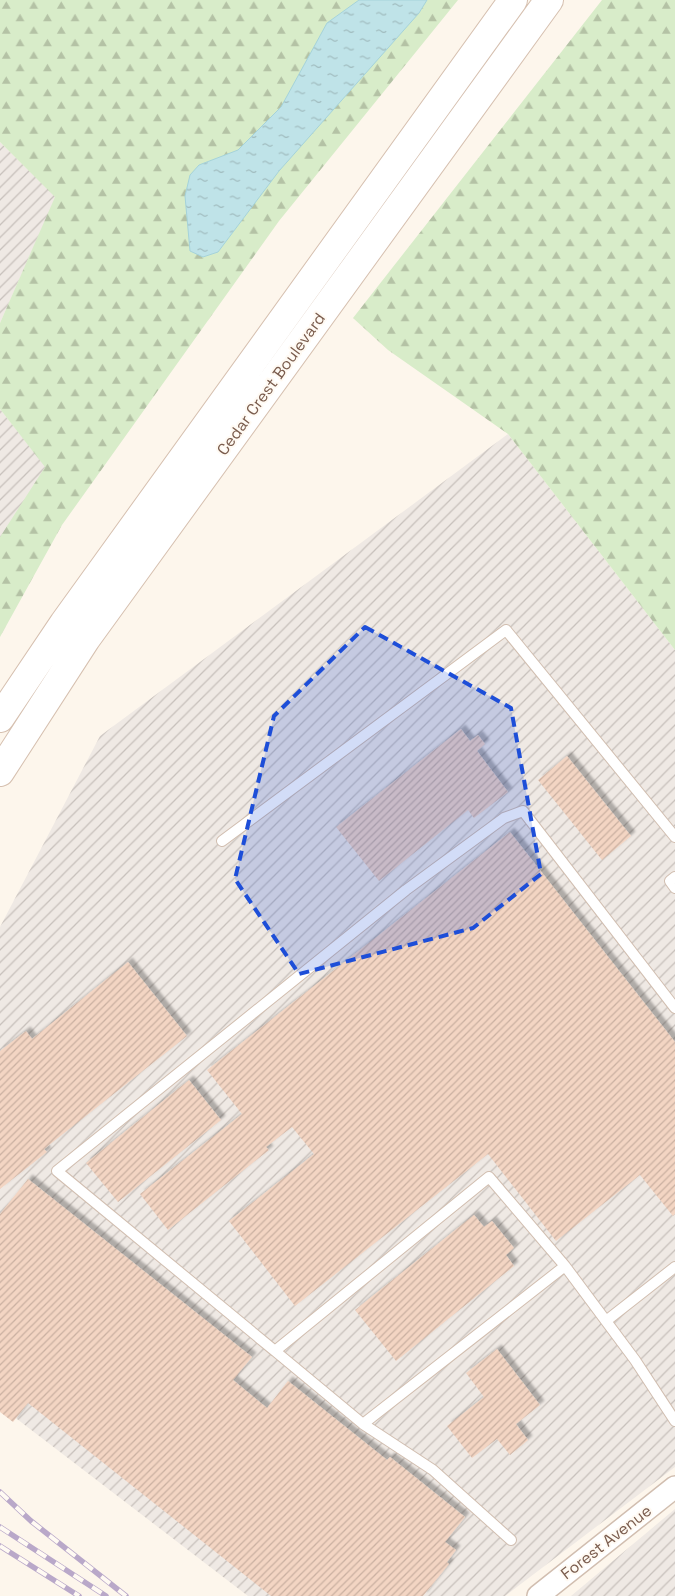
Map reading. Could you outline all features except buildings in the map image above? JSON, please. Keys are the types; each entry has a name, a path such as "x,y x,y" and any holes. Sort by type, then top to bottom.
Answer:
{"main road":[{"name":"Cedar Crest Boulevard","path":"0,718 75,607 514,0"},
{"name":"Cedar Crest Boulevard","path":"0,772 86,639 549,0"}],"street":[{"name":"Forest Avenue","path":"538,1596 675,1487"}],"lane":[{"path":"222,841 506,630 675,836"},
{"path":"511,1540 433,1470 363,1424 57,1171 406,890 504,818 523,811 675,1008"},
{"path":"675,878 670,881 675,888"},
{"path":"275,1350 490,1177 565,1266 606,1321 675,1421"},
{"path":"363,1424 565,1266"},
{"path":"606,1321 675,1268"}],"highlighted area":[{"path":"365,627 511,708 541,874 473,928 299,974 235,879 274,716"}],"shaded area":[{"path":"0,142 56,197 0,323"},
{"path":"0,409 46,467 0,540"},
{"path":"508,434 675,650 675,1467 505,1596 248,1596 0,1406 0,927 100,736"},
{"path":"675,1509 675,1596 571,1596"}],"green space":[{"path":"0,0 458,0 279,221 62,525 0,637 0,537 45,467 0,409 0,323 55,197 0,142"},
{"path":"602,0 675,0 675,650 508,434 388,350 353,318"}],"water":[{"path":"359,0 427,0 419,13 279,171 218,252 203,257 190,251 185,196 190,175 199,165 238,150 281,107 327,23"}],"railway":[{"path":"0,1492 31,1521 126,1596"},
{"path":"0,1527 106,1596"},
{"path":"0,1546 79,1596"}]}
